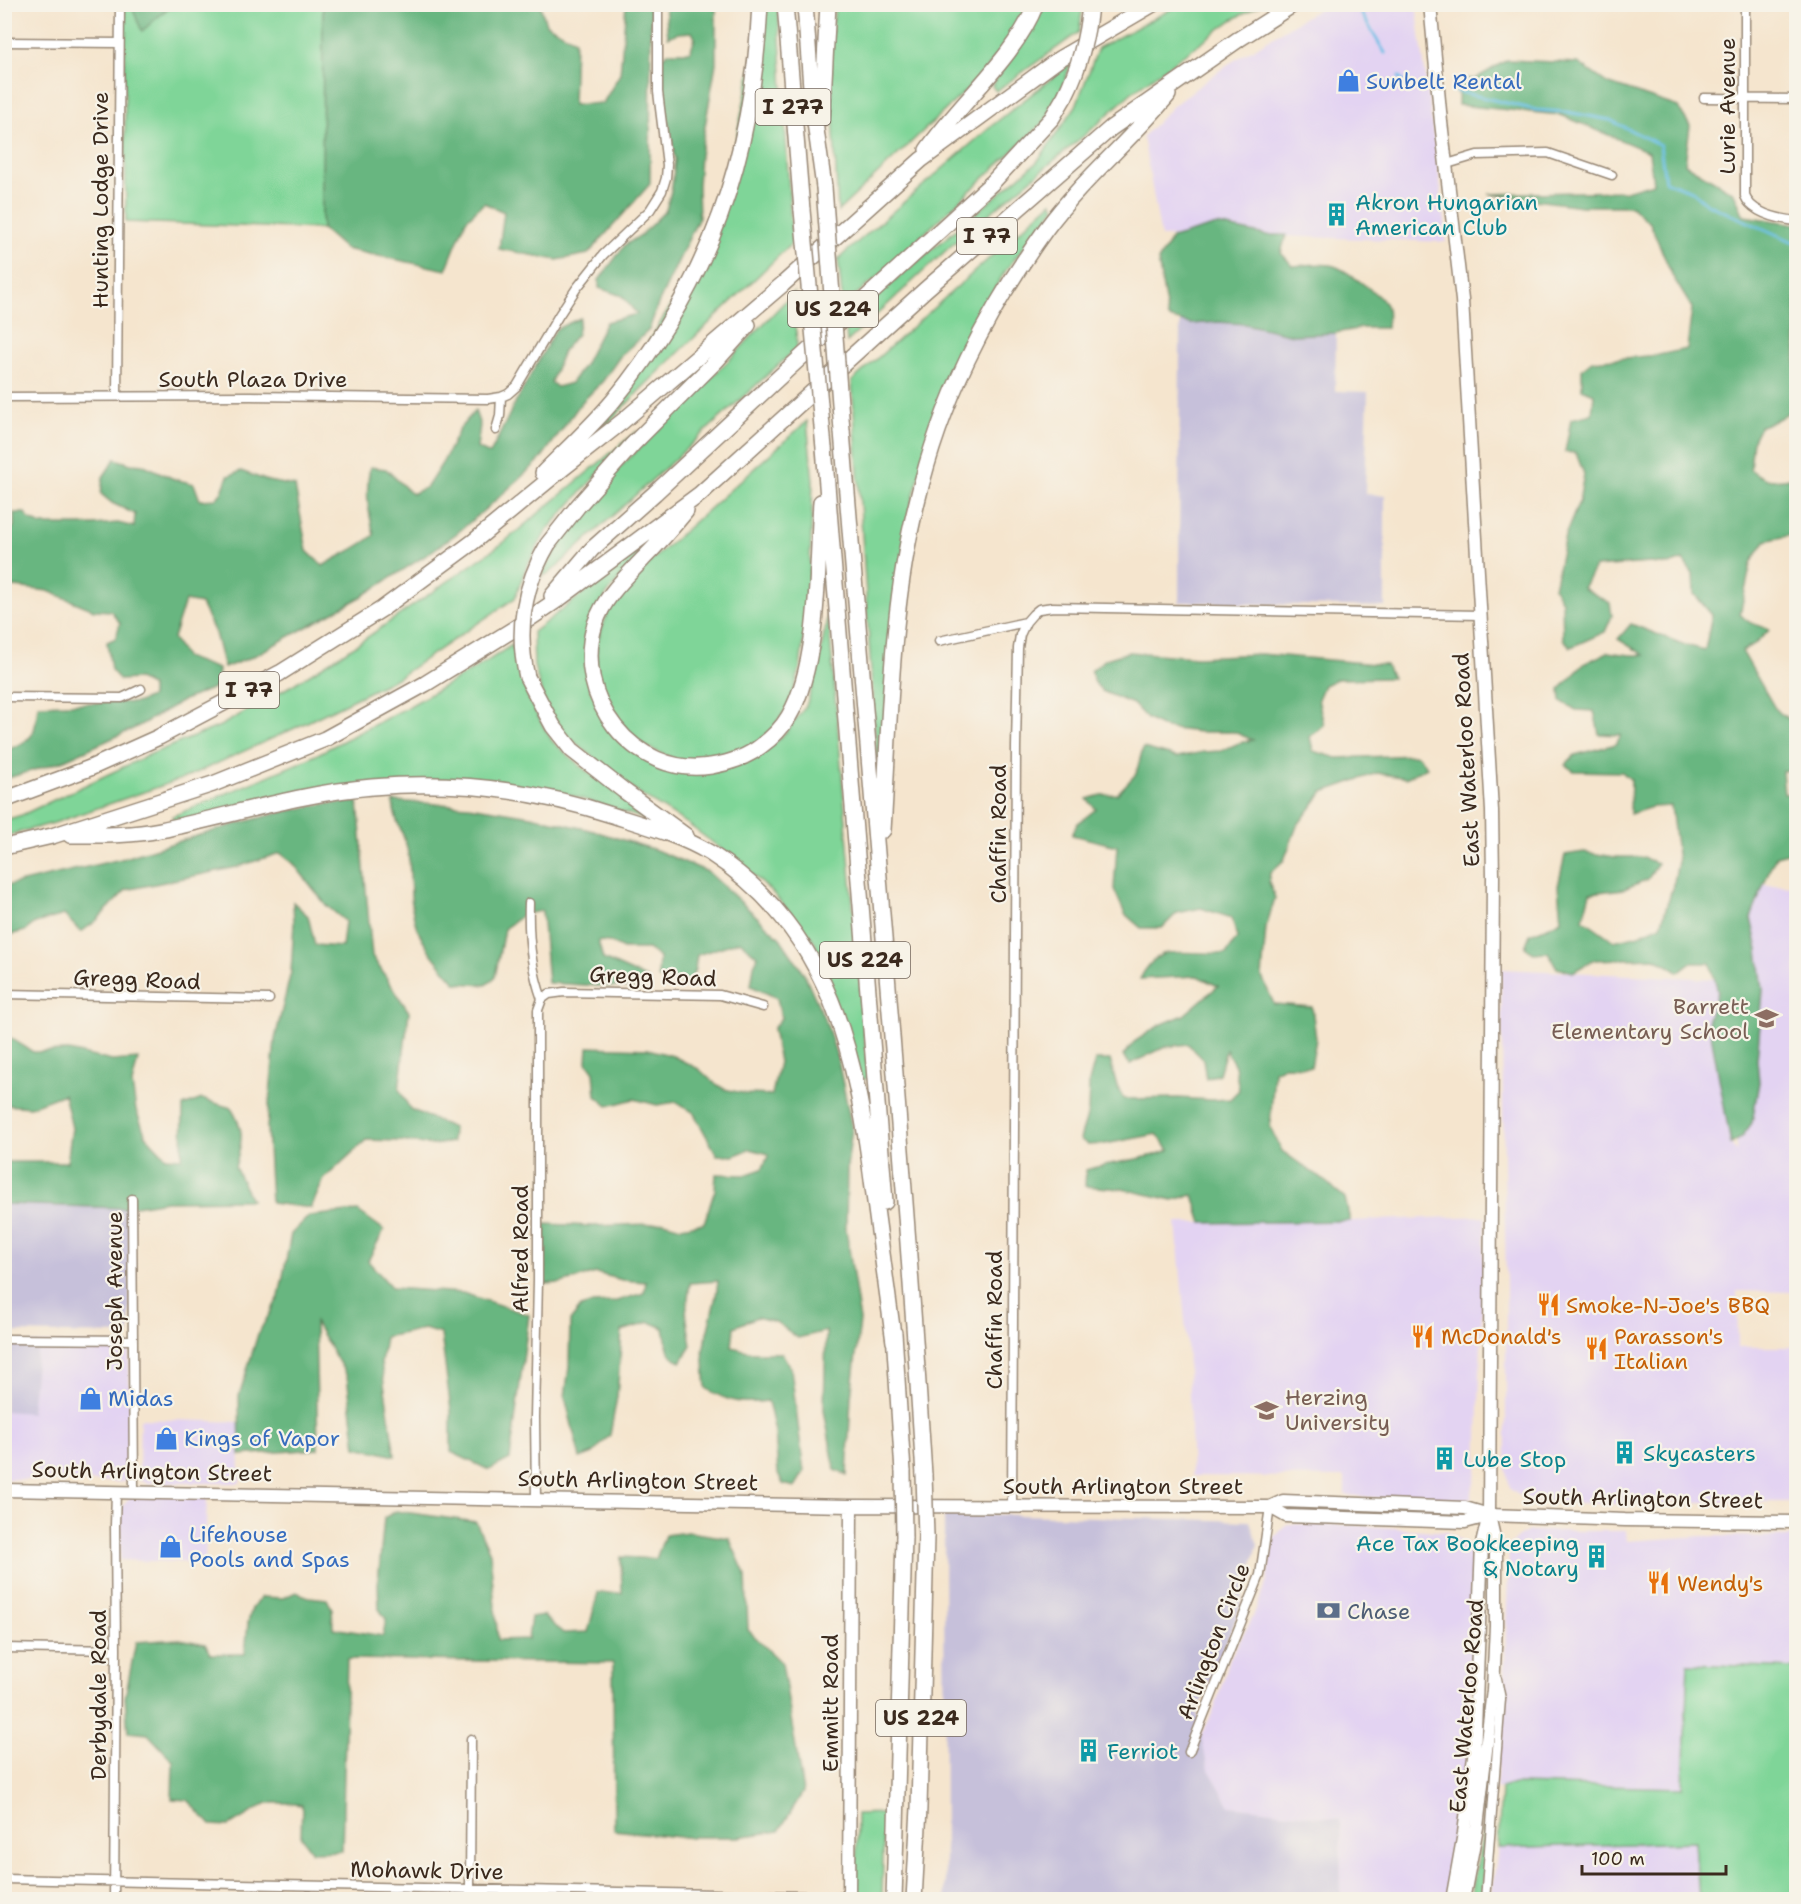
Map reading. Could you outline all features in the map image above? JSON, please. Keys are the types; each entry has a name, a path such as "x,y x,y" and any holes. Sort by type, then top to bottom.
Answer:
{"highway":[{"path":"513,510 629,380 671,317 701,262 725,203 742,144 753,93 760,4"},
{"name":"I 277","path":"785,4 824,448"},
{"name":"US 224","path":"805,4 812,101 824,187 919,1376 926,1536 919,1808 914,1899"},
{"path":"824,187 822,115 828,4"},
{"path":"921,160 951,118 1019,38 1036,4"},
{"name":"I 77","path":"4,800 90,768 159,737 280,673 382,609 437,569 623,422 783,284 921,160 1059,59 1153,4"},
{"name":"I 77","path":"4,847 52,836 213,784 325,739 426,684 537,614 700,494 925,290 1111,128 1181,78 1294,4"},
{"path":"537,614 592,549 992,183 1052,118 1075,76 1083,54 1090,5"},
{"path":"882,902 883,831 899,607 916,503 940,423 969,354 1023,261 1073,196 1152,113 1181,78"},
{"path":"783,284 716,362 633,444 548,544 532,576 524,609 522,644 527,677 553,726 572,750 728,866 760,893 787,923 810,955 835,1007 849,1052 862,1109 894,1342"},
{"path":"700,494 609,597 596,623 590,653 597,697 618,731 633,746 649,756 670,764 695,767 730,762 757,749 781,728 797,700 806,669 814,613 824,448"},
{"name":"US 224","path":"824,448 889,1256 903,1472 904,1537 894,1897"},
{"path":"52,836 129,835 158,831 310,796 370,787 459,785 538,795 585,806 638,823 707,851"},
{"path":"919,1808 921,1899"}],"main road":[{"name":"East Waterloo Road","path":"1430,4 1461,300 1492,811 1493,877 1489,1515 1482,1544 1474,1756 1464,1833 1452,1899"},
{"name":"South Arlington Street","path":"4,1490 1012,1508 1270,1508 1283,1501 1425,1505 1465,1508 1489,1515 1625,1520 1797,1522"},
{"name":"Emmitt Road","path":"849,1898 851,1506"},
{"name":"East Waterloo Road","path":"1463,1899 1478,1827 1494,1667 1497,1599 1496,1545 1489,1515"}],"street":[{"name":"Hunting Lodge Drive","path":"117,396 120,4"},
{"path":"495,430 500,416 501,397 508,394 521,380 559,315 603,255 650,210 663,188 668,165 658,92 658,4"},
{"name":"Lurie Avenue","path":"1745,4 1744,185 1746,200 1751,206 1768,215 1797,221"},
{"path":"4,42 119,43"},
{"path":"1704,98 1797,99"},
{"path":"1447,164 1477,155 1548,153 1612,175"},
{"name":"South Plaza Drive","path":"4,396 488,399 501,397"},
{"path":"939,641 1026,622 1039,609 1066,607 1480,615"},
{"name":"Chaffin Road","path":"1012,1508 1018,648 1020,635 1026,622"},
{"path":"4,697 122,698 141,689"},
{"path":"530,903 529,923 533,967 542,999"},
{"name":"Gregg Road","path":"542,999 549,994 564,992 693,993 726,996 763,1007"},
{"name":"Gregg Road","path":"4,994 268,999"},
{"name":"Alfred Road","path":"536,1499 538,1010 542,999"},
{"name":"Joseph Avenue","path":"132,1199 134,1492"},
{"path":"4,1339 133,1340"},
{"name":"Derbydale Road","path":"114,1899 116,1492"},
{"name":"Arlington Circle","path":"1189,1752 1260,1575 1270,1508"},
{"path":"4,1648 116,1650"},
{"path":"1485,1899 1501,1699 1494,1667"},
{"path":"470,1888 471,1739"},
{"name":"Mohawk Drive","path":"4,1879 470,1888 610,1895 849,1898"}],"shaded area":[{"path":"1331,5 1416,5 1446,242 1224,234 1161,237 1143,137 1174,105 1227,65 1310,14"},
{"path":"1180,321 1191,324 1219,322 1245,324 1293,335 1336,333 1335,391 1368,392 1365,493 1385,496 1385,607 1179,602"},
{"path":"1735,884 1796,886 1796,1292 1737,1291 1738,1347 1796,1347 1796,1502 1670,1502 1669,1506 1525,1499 1510,1489 1506,1467 1506,1286 1501,969 1715,979 1718,991 1708,1018 1731,1144 1737,1152"},
{"path":"5,1204 128,1208 129,1333 5,1332"},
{"path":"1485,1216 1477,1467 1471,1498 1446,1504 1345,1495 1345,1477 1192,1476 1187,1342 1176,1223 1350,1221"},
{"path":"4,1343 38,1343 31,1413 5,1411"},
{"path":"38,1343 127,1344 129,1346 130,1462 127,1480 120,1482 5,1479 4,1411 31,1412"},
{"path":"140,1419 239,1422 240,1483 147,1483 141,1480 139,1474"},
{"path":"132,1494 207,1496 205,1563 120,1560 121,1509"},
{"path":"944,1513 1250,1521 1258,1545 1236,1619 1197,1713 1207,1766 1230,1806 1340,1819 1341,1899 945,1899"},
{"path":"1287,1524 1353,1525 1447,1532 1473,1548 1477,1564 1475,1628 1464,1797 1456,1853 1445,1899 1341,1899 1340,1819 1230,1806 1207,1766 1201,1737 1215,1707 1230,1658 1252,1619 1267,1581 1273,1539"},
{"path":"1529,1531 1626,1531 1627,1541 1703,1536 1796,1537 1796,1668 1688,1664 1683,1788 1515,1784 1496,1789 1505,1661 1509,1546"},
{"path":"1696,1841 1699,1899 1491,1900 1498,1848"}],"green space":[{"path":"200,4 323,5 322,229 126,222 124,5 131,5 142,30 167,9"},
{"path":"131,5 200,5 167,9 142,31"},
{"path":"323,5 540,5 546,24 575,40 573,105 603,103 620,74 626,5 651,5 650,184 588,254 557,260 499,249 504,212 484,203 466,220 446,270 345,249 322,229"},
{"path":"665,5 716,5 716,63 700,155 699,217 658,304 649,330 621,355 603,381 581,403 540,460 456,534 425,556 361,597 252,657 224,668 215,633 201,604 185,601 173,638 185,657 218,669 216,687 184,700 135,728 60,762 5,779 5,751 23,743 32,735 38,705 136,703 151,697 151,686 138,679 120,680 111,670 107,642 116,638 120,623 111,611 94,610 48,591 5,588 5,535 14,527 14,513 25,513 29,519 41,525 118,523 134,527 135,514 112,503 101,494 103,477 115,459 144,465 174,479 194,484 200,500 216,499 222,492 228,476 241,471 268,481 295,486 307,551 323,566 374,535 368,501 370,467 386,469 412,494 427,487 460,428 475,411 480,425 477,448 490,454 556,329 580,318 577,334 563,351 551,382 557,387 571,383 584,365 606,322 637,314 622,296 599,288 599,280 625,245 641,235 666,210 672,187 675,159 663,92 662,57 670,52 690,52 695,38 692,32 668,37"},
{"path":"764,5 778,5 792,243 639,391 606,426 595,427 717,232"},
{"path":"835,5 1027,5 1011,40 974,83 838,211 830,53"},
{"path":"1041,5 1083,5 1079,32 996,91 992,86 1038,14"},
{"path":"1179,5 1260,5 1232,20 1131,93 1092,129 954,243 847,342 845,322 1037,162 1076,106 1098,48"},
{"path":"1507,60 1578,63 1607,83 1678,107 1690,126 1685,164 1734,193 1744,216 1796,224 1796,406 1779,418 1760,426 1753,440 1750,469 1767,479 1796,477 1796,534 1765,541 1751,563 1740,614 1751,623 1769,630 1756,643 1742,651 1776,710 1796,722 1796,769 1782,771 1784,794 1796,794 1796,851 1776,856 1751,918 1763,990 1757,1060 1759,1082 1752,1123 1741,1138 1731,1144 1708,1018 1718,991 1710,963 1690,963 1678,972 1656,958 1593,960 1573,972 1557,968 1548,952 1533,953 1525,947 1530,934 1561,920 1558,886 1565,855 1584,852 1615,857 1640,857 1658,863 1648,879 1624,889 1590,893 1583,919 1614,941 1639,935 1661,925 1678,862 1671,806 1652,807 1630,814 1631,780 1622,772 1574,771 1565,765 1575,755 1616,744 1621,735 1599,734 1594,711 1576,710 1561,701 1560,689 1585,663 1608,652 1644,655 1618,639 1631,624 1685,645 1705,650 1712,615 1694,594 1693,574 1683,560 1669,565 1650,563 1595,567 1583,588 1610,603 1612,616 1605,632 1571,647 1563,639 1562,601 1554,588 1565,536 1579,502 1584,474 1576,453 1565,452 1571,419 1592,414 1594,394 1582,389 1582,369 1592,361 1659,355 1687,349 1692,308 1673,277 1650,223 1631,206 1582,206 1488,194 1626,191 1653,183 1649,152 1561,115 1458,105 1459,79 1475,79"},
{"path":"1071,63 1059,97 1045,121 871,283 843,304 838,259 994,124"},
{"path":"1052,202 1055,208 996,286 935,423 909,511 878,779 852,381"},
{"path":"1217,225 1266,235 1286,235 1281,253 1293,266 1329,265 1354,277 1386,305 1387,328 1362,328 1335,333 1293,335 1245,324 1219,322 1191,324 1168,318 1158,261 1172,238"},
{"path":"794,292 797,348 551,572 541,577 563,536 613,474 730,359"},
{"path":"807,421 813,481 809,590 800,669 790,704 775,726 754,746 720,760 676,760 631,740 616,723 596,677 597,643 612,600 632,578"},
{"path":"637,431 547,530 525,570 515,598 397,678 187,777 54,823 5,836 5,820 22,815 151,754 220,726 353,647 503,543"},
{"path":"637,552 639,556 605,596 590,690 662,766 738,764 769,749 788,730 806,706 817,672 828,614 868,1078 860,1080 814,941 772,892 736,860 685,822 639,794 566,735 545,705 534,666 533,632"},
{"path":"512,645 530,703 552,741 585,770 657,820 654,822 567,794 435,779 174,822 173,816 308,759 406,708"},
{"path":"1129,652 1197,657 1261,654 1386,665 1392,678 1337,679 1324,685 1318,699 1324,725 1310,737 1313,751 1337,758 1417,755 1427,767 1406,778 1377,773 1323,792 1297,826 1284,860 1270,873 1269,882 1275,898 1266,927 1262,977 1274,1004 1312,1007 1316,1039 1311,1067 1284,1066 1274,1071 1270,1127 1282,1151 1345,1198 1350,1221 1202,1223 1193,1195 1173,1200 1122,1189 1085,1186 1086,1170 1169,1150 1157,1134 1105,1144 1088,1145 1080,1139 1088,1113 1089,1082 1095,1060 1110,1060 1117,1086 1124,1099 1230,1099 1239,1090 1235,1066 1226,1050 1219,1074 1206,1079 1203,1059 1188,1044 1165,1047 1130,1064 1123,1056 1134,1042 1160,1025 1184,1015 1218,986 1197,976 1140,979 1146,968 1159,956 1167,953 1226,954 1237,938 1232,918 1201,908 1177,913 1162,928 1141,928 1125,914 1114,889 1117,846 1072,835 1077,824 1096,809 1087,799 1117,794 1136,774 1143,748 1177,757 1221,751 1253,740 1234,732 1200,732 1165,728 1147,719 1133,704 1102,691 1094,682 1091,671 1106,659"},
{"path":"393,801 469,806 531,816 594,831 656,850 708,872 780,938 805,975 827,1025 838,1060 852,1129 847,1167 846,1229 860,1321 851,1397 847,1475 835,1470 824,1410 826,1331 798,1338 776,1322 757,1317 734,1327 732,1347 755,1353 782,1353 791,1369 804,1472 795,1487 783,1484 778,1473 775,1432 768,1401 736,1401 721,1397 706,1388 703,1350 718,1281 690,1283 686,1313 691,1346 681,1362 672,1357 670,1353 664,1328 650,1322 622,1331 617,1397 610,1435 593,1453 580,1458 565,1397 569,1367 570,1321 581,1307 593,1303 613,1302 644,1293 646,1282 622,1280 596,1273 561,1283 544,1284 545,1224 593,1226 664,1222 681,1227 704,1223 715,1190 716,1174 745,1175 762,1169 769,1154 750,1149 733,1156 717,1155 693,1112 676,1102 657,1105 634,1099 608,1106 596,1096 594,1072 587,1062 588,1047 648,1049 673,1056 699,1069 724,1089 747,1094 772,1095 779,1062 773,1029 781,1018 777,998 751,986 754,965 758,957 740,941 697,955 691,980 674,983 658,978 659,957 648,949 623,949 609,942 598,941 603,959 646,978 637,988 548,983 542,911 524,914 504,929 495,977 486,985 456,983 431,953 417,927 412,909 408,853 396,818"},
{"path":"358,802 372,956 409,1012 399,1089 410,1109 453,1128 452,1142 433,1145 366,1140 324,1179 311,1208 271,1203 267,1127 275,1039 291,972 293,902 308,916 315,945 342,947 345,921 326,905 293,863 280,853 237,867 126,890 96,921 81,932 64,915 35,923 25,931 5,936 5,886 121,859 278,813 323,804"},
{"path":"4,1027 7,1036 33,1052 69,1051 112,1061 138,1059 132,1084 136,1110 146,1136 166,1157 182,1158 183,1106 202,1099 231,1108 241,1131 235,1167 251,1200 166,1201 123,1208 5,1204 5,1162 67,1162 72,1128 64,1094 30,1107 5,1105"},
{"path":"358,1211 384,1230 368,1261 392,1288 463,1293 529,1315 510,1459 489,1470 451,1452 451,1411 441,1334 424,1329 385,1337 381,1363 395,1456 356,1447 347,1376 315,1322 318,1449 240,1455 239,1396 258,1334 279,1297 291,1234 309,1216"},
{"path":"396,1511 476,1522 490,1553 498,1640 528,1639 531,1617 543,1615 563,1633 588,1632 598,1593 622,1593 621,1557 656,1559 665,1535 688,1532 729,1538 746,1576 748,1630 782,1663 803,1792 779,1831 738,1837 679,1837 614,1830 613,1663 347,1659 342,1851 312,1852 301,1837 302,1805 267,1803 229,1826 211,1825 188,1800 172,1799 173,1761 148,1734 128,1732 125,1697 136,1642 180,1639 205,1644 211,1654 245,1654 252,1608 262,1597 283,1598 296,1592 309,1597 327,1599 332,1609 333,1628 383,1636 386,1619 379,1609 378,1583 384,1518"},
{"path":"1688,1664 1796,1668 1796,1899 1699,1899 1695,1842 1498,1848 1501,1788 1515,1784 1683,1788"},
{"path":"1491,1781 1482,1899 1470,1900 1481,1843"},
{"path":"884,1813 882,1899 856,1899 857,1814"}],"waterway":[{"path":"1361,13 1385,53"},
{"path":"1399,77 1405,85 1421,89"},
{"path":"1456,91 1536,110 1567,112 1610,120 1660,145 1665,181 1692,191 1707,204 1796,243"}],"place":[{"name":"Sunbelt Rental","path":"1348,81"},
{"name":"Akron Hungarian American Club","path":"1337,215"},
{"name":"Barrett Elementary School","path":"1767,1019"},
{"name":"Smoke-N-Joe's BBQ","path":"1548,1305"},
{"name":"McDonald's","path":"1423,1336"},
{"name":"Parasson's Italian","path":"1596,1349"},
{"name":"Midas","path":"90,1398"},
{"name":"Herzing University","path":"1267,1410"},
{"name":"Kings of Vapor","path":"166,1438"},
{"name":"Skycasters","path":"1625,1453"},
{"name":"Lube Stop","path":"1445,1459"},
{"name":"Lifehouse Pools and Spas","path":"171,1547"},
{"name":"Ace Tax Bookkeeping & Notary","path":"1597,1556"},
{"name":"Wendy's","path":"1659,1583"},
{"name":"Chase","path":"1329,1611"},
{"name":"Ferriot","path":"1089,1751"}]}
